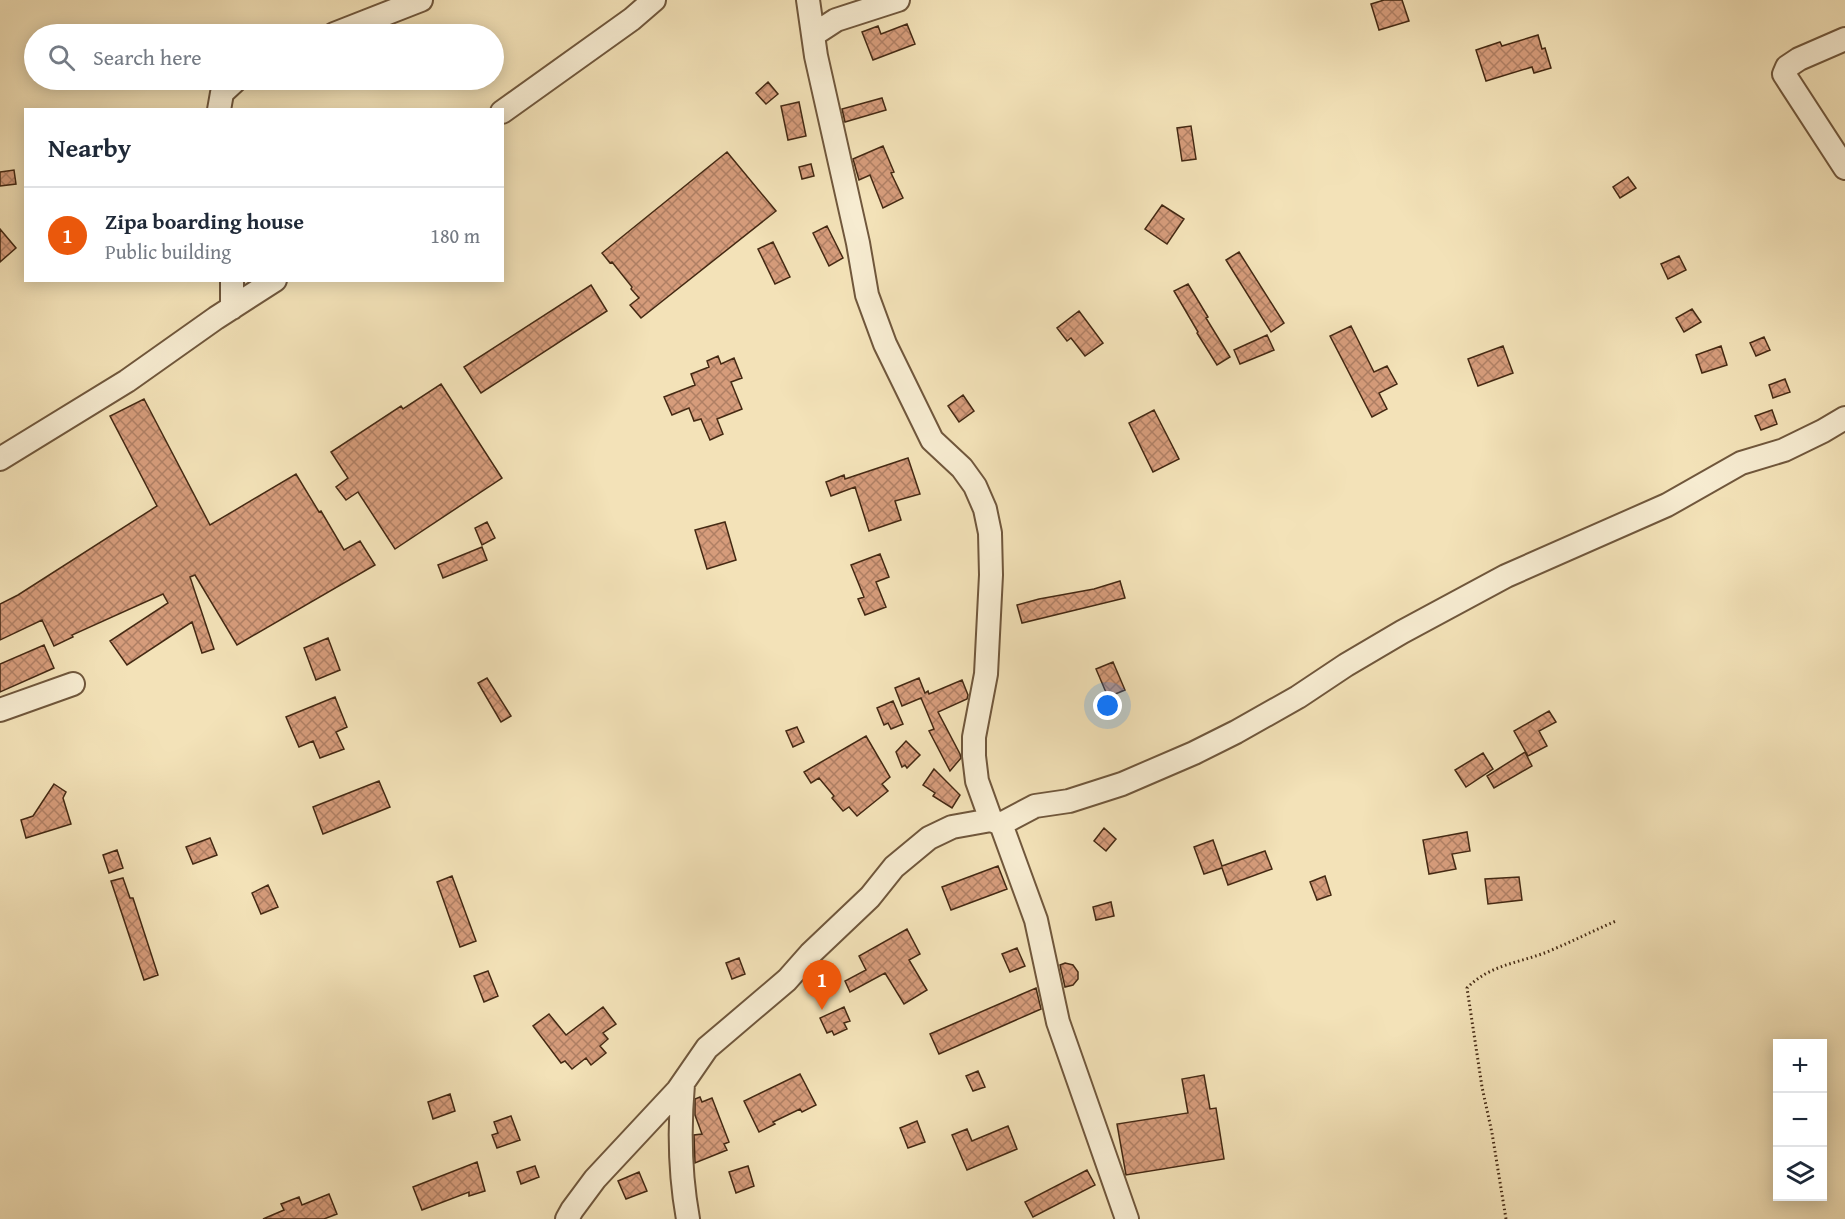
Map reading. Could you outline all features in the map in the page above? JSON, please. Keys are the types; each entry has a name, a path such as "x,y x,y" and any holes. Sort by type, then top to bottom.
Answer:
{"street":[{"path":"359,24 420,0"},
{"path":"504,110 627,9 654,0"},
{"path":"808,0 818,68 858,243 867,296 885,344 932,440 962,468 975,486 985,509 990,533 991,575 986,674 974,737 977,781 1036,920 1058,1022 1126,1219"},
{"path":"813,35 836,21 898,0"},
{"path":"1845,39 1799,59 1786,67 1784,74 1845,168"},
{"path":"219,108 222,93 225,90"},
{"path":"232,282 232,308"},
{"path":"0,459 126,381 272,282"},
{"path":"567,1219 595,1179 683,1084 707,1048 787,980 810,954 870,897 894,867 929,838 952,827 996,822 1035,806 1069,801 1122,784 1194,753 1298,697 1402,632 1506,576 1667,505 1741,463 1784,450 1845,418"},
{"path":"0,710 73,684"},
{"path":"683,1084 680,1152 688,1219"}],"path":[{"path":"1506,1219 1467,988 1477,978 1494,970 1546,953 1616,921"}],"building":[{"path":"1384,0 1402,0 1409,21 1379,30 1371,4"},
{"path":"907,24 915,44 873,60 862,32 878,26 881,34"},
{"path":"1538,35 1551,68 1534,73 1532,67 1486,81 1476,50 1500,42 1502,46"},
{"path":"768,82 778,94 766,104 756,93"},
{"path":"882,98 886,110 845,122 842,109"},
{"path":"799,102 806,136 788,140 781,106"},
{"path":"1191,126 1196,159 1182,161 1177,128"},
{"path":"883,146 894,172 891,173 903,198 883,208 870,175 859,180 853,159"},
{"path":"727,152 776,211 641,318 630,305 639,298 612,262 610,263 602,253"},
{"path":"811,164 814,176 802,179 799,167"},
{"path":"14,170 16,184 0,186 0,172"},
{"path":"1628,177 1636,188 1620,198 1613,187"},
{"path":"1162,205 1184,219 1167,244 1145,229"},
{"path":"827,226 843,258 829,266 813,233"},
{"path":"0,229 16,248 0,262"},
{"path":"773,242 790,277 775,284 758,249"},
{"path":"1239,252 1284,323 1271,332 1226,260"},
{"path":"1679,256 1686,270 1668,279 1661,264"},
{"path":"1188,284 1230,357 1217,365 1174,291"},
{"path":"591,285 607,311 481,393 464,367"},
{"path":"1692,309 1701,322 1684,332 1676,318"},
{"path":"1079,311 1103,343 1085,356 1071,338 1067,341 1057,328"},
{"path":"1351,326 1374,372 1387,366 1397,384 1379,393 1387,409 1372,417 1330,336"},
{"path":"1267,335 1274,350 1240,364 1234,350"},
{"path":"1764,337 1770,350 1756,356 1750,343"},
{"path":"1503,346 1513,373 1478,386 1468,359"},
{"path":"1721,346 1727,365 1702,373 1696,355"},
{"path":"718,356 721,364 734,358 742,378 731,382 742,409 717,419 723,434 710,440 701,419 694,421 689,408 672,415 664,397 695,385 691,374 709,367 707,361"},
{"path":"1785,379 1790,392 1773,398 1769,385"},
{"path":"441,384 502,478 395,549 358,492 346,500 336,487 348,478 331,452 401,406 403,409"},
{"path":"963,395 974,411 959,422 948,406"},
{"path":"144,399 210,525 296,474 344,550 360,541 375,565 237,645 195,575 190,577 214,649 202,653 192,622 127,665 110,641 168,603 163,594 72,635 73,637 54,646 42,620 0,640 0,604 18,595 157,506 110,416"},
{"path":"1154,410 1179,459 1153,472 1129,423"},
{"path":"1772,410 1777,424 1761,430 1755,416"},
{"path":"908,458 920,494 895,501 901,520 869,531 855,487 831,496 826,482 844,475 845,479"},
{"path":"487,522 495,538 482,545 475,528"},
{"path":"725,522 736,560 707,569 695,530"},
{"path":"482,547 487,560 443,578 438,565"},
{"path":"880,554 889,577 876,582 886,607 865,615 858,599 864,597 851,565"},
{"path":"1120,581 1125,598 1022,623 1017,605 1094,589"},
{"path":"328,638 340,670 316,680 304,648"},
{"path":"44,645 54,668 0,692 0,664"},
{"path":"1113,662 1125,690 1108,697 1096,669"},
{"path":"487,678 511,716 501,722 478,683"},
{"path":"919,678 925,693 928,691 929,694 962,680 968,695 967,699 938,712 961,758 950,771 929,731 934,729 921,698 902,706 895,688"},
{"path":"335,697 347,727 336,732 344,749 320,758 313,741 299,747 286,717"},
{"path":"893,701 903,724 891,729 888,723 884,725 877,708"},
{"path":"1549,711 1556,722 1539,731 1547,746 1528,756 1514,731"},
{"path":"797,727 804,742 793,747 786,731"},
{"path":"866,736 890,777 882,784 888,791 857,816 849,807 843,811 819,778 811,783 804,772"},
{"path":"906,741 920,755 907,768 905,765 902,767 896,752"},
{"path":"1525,752 1532,766 1494,788 1487,776"},
{"path":"1483,753 1493,769 1466,787 1455,770"},
{"path":"934,769 960,795 952,808 933,796 935,793 923,785"},
{"path":"379,781 390,807 323,834 313,807"},
{"path":"54,784 66,792 63,798 71,824 26,838 21,820 33,816"},
{"path":"1104,828 1116,839 1106,851 1094,841"},
{"path":"1467,832 1470,851 1452,854 1456,869 1429,874 1423,840"},
{"path":"210,838 217,855 193,864 186,847"},
{"path":"1213,840 1222,866 1265,851 1272,869 1228,885 1222,868 1204,874 1194,847"},
{"path":"117,850 123,868 109,873 103,855"},
{"path":"998,866 1007,889 951,910 942,887"},
{"path":"452,876 476,941 460,947 437,882"},
{"path":"1325,876 1331,895 1317,900 1310,882"},
{"path":"1519,877 1522,900 1488,904 1485,879"},
{"path":"123,878 130,898 133,898 158,975 144,980 111,881"},
{"path":"268,885 278,907 261,914 252,893"},
{"path":"1111,902 1114,916 1096,920 1093,907"},
{"path":"907,929 920,954 909,960 927,990 904,1004 885,973 850,992 845,981 866,970 859,956"},
{"path":"1017,948 1025,966 1010,972 1002,954"},
{"path":"739,958 745,974 732,979 726,963"},
{"path":"1065,963 1073,965 1078,972 1078,979 1073,985 1065,987 1060,965"},
{"path":"488,971 498,996 484,1002 474,976"},
{"path":"1036,988 1041,1009 939,1054 930,1034"},
{"path":"603,1007 616,1024 603,1033 608,1039 600,1046 606,1053 591,1065 586,1058 572,1069 565,1061 561,1063 533,1026 549,1014 566,1035"},
{"path":"844,1007 850,1021 844,1023 847,1029 834,1035 832,1031 827,1033 820,1018"},
{"path":"978,1071 985,1087 973,1091 966,1076"},
{"path":"800,1074 816,1105 802,1112 800,1109 773,1122 775,1124 759,1132 744,1101"},
{"path":"1204,1075 1210,1109 1216,1108 1224,1159 1126,1175 1117,1124 1188,1113 1182,1079"},
{"path":"450,1094 455,1111 433,1119 428,1102"},
{"path":"700,1097 702,1102 712,1098 729,1142 724,1144 727,1150 695,1163 694,1135 702,1134 695,1115 695,1099"},
{"path":"511,1116 520,1140 497,1148 492,1135 498,1133 494,1122"},
{"path":"917,1121 925,1142 908,1148 900,1128"},
{"path":"1008,1126 1017,1149 967,1170 952,1135 967,1129 972,1141"},
{"path":"477,1162 485,1191 469,1196 469,1192 422,1210 413,1187"},
{"path":"535,1166 539,1177 521,1184 517,1172"},
{"path":"748,1166 754,1186 736,1193 729,1172"},
{"path":"1087,1170 1095,1185 1033,1217 1025,1202"},
{"path":"639,1172 647,1191 626,1199 618,1181"},
{"path":"329,1194 337,1214 324,1219 263,1219 284,1210 281,1204 299,1197 302,1205"}],"place":[{"name":"Zipa boarding house","path":"822,1010"}]}
